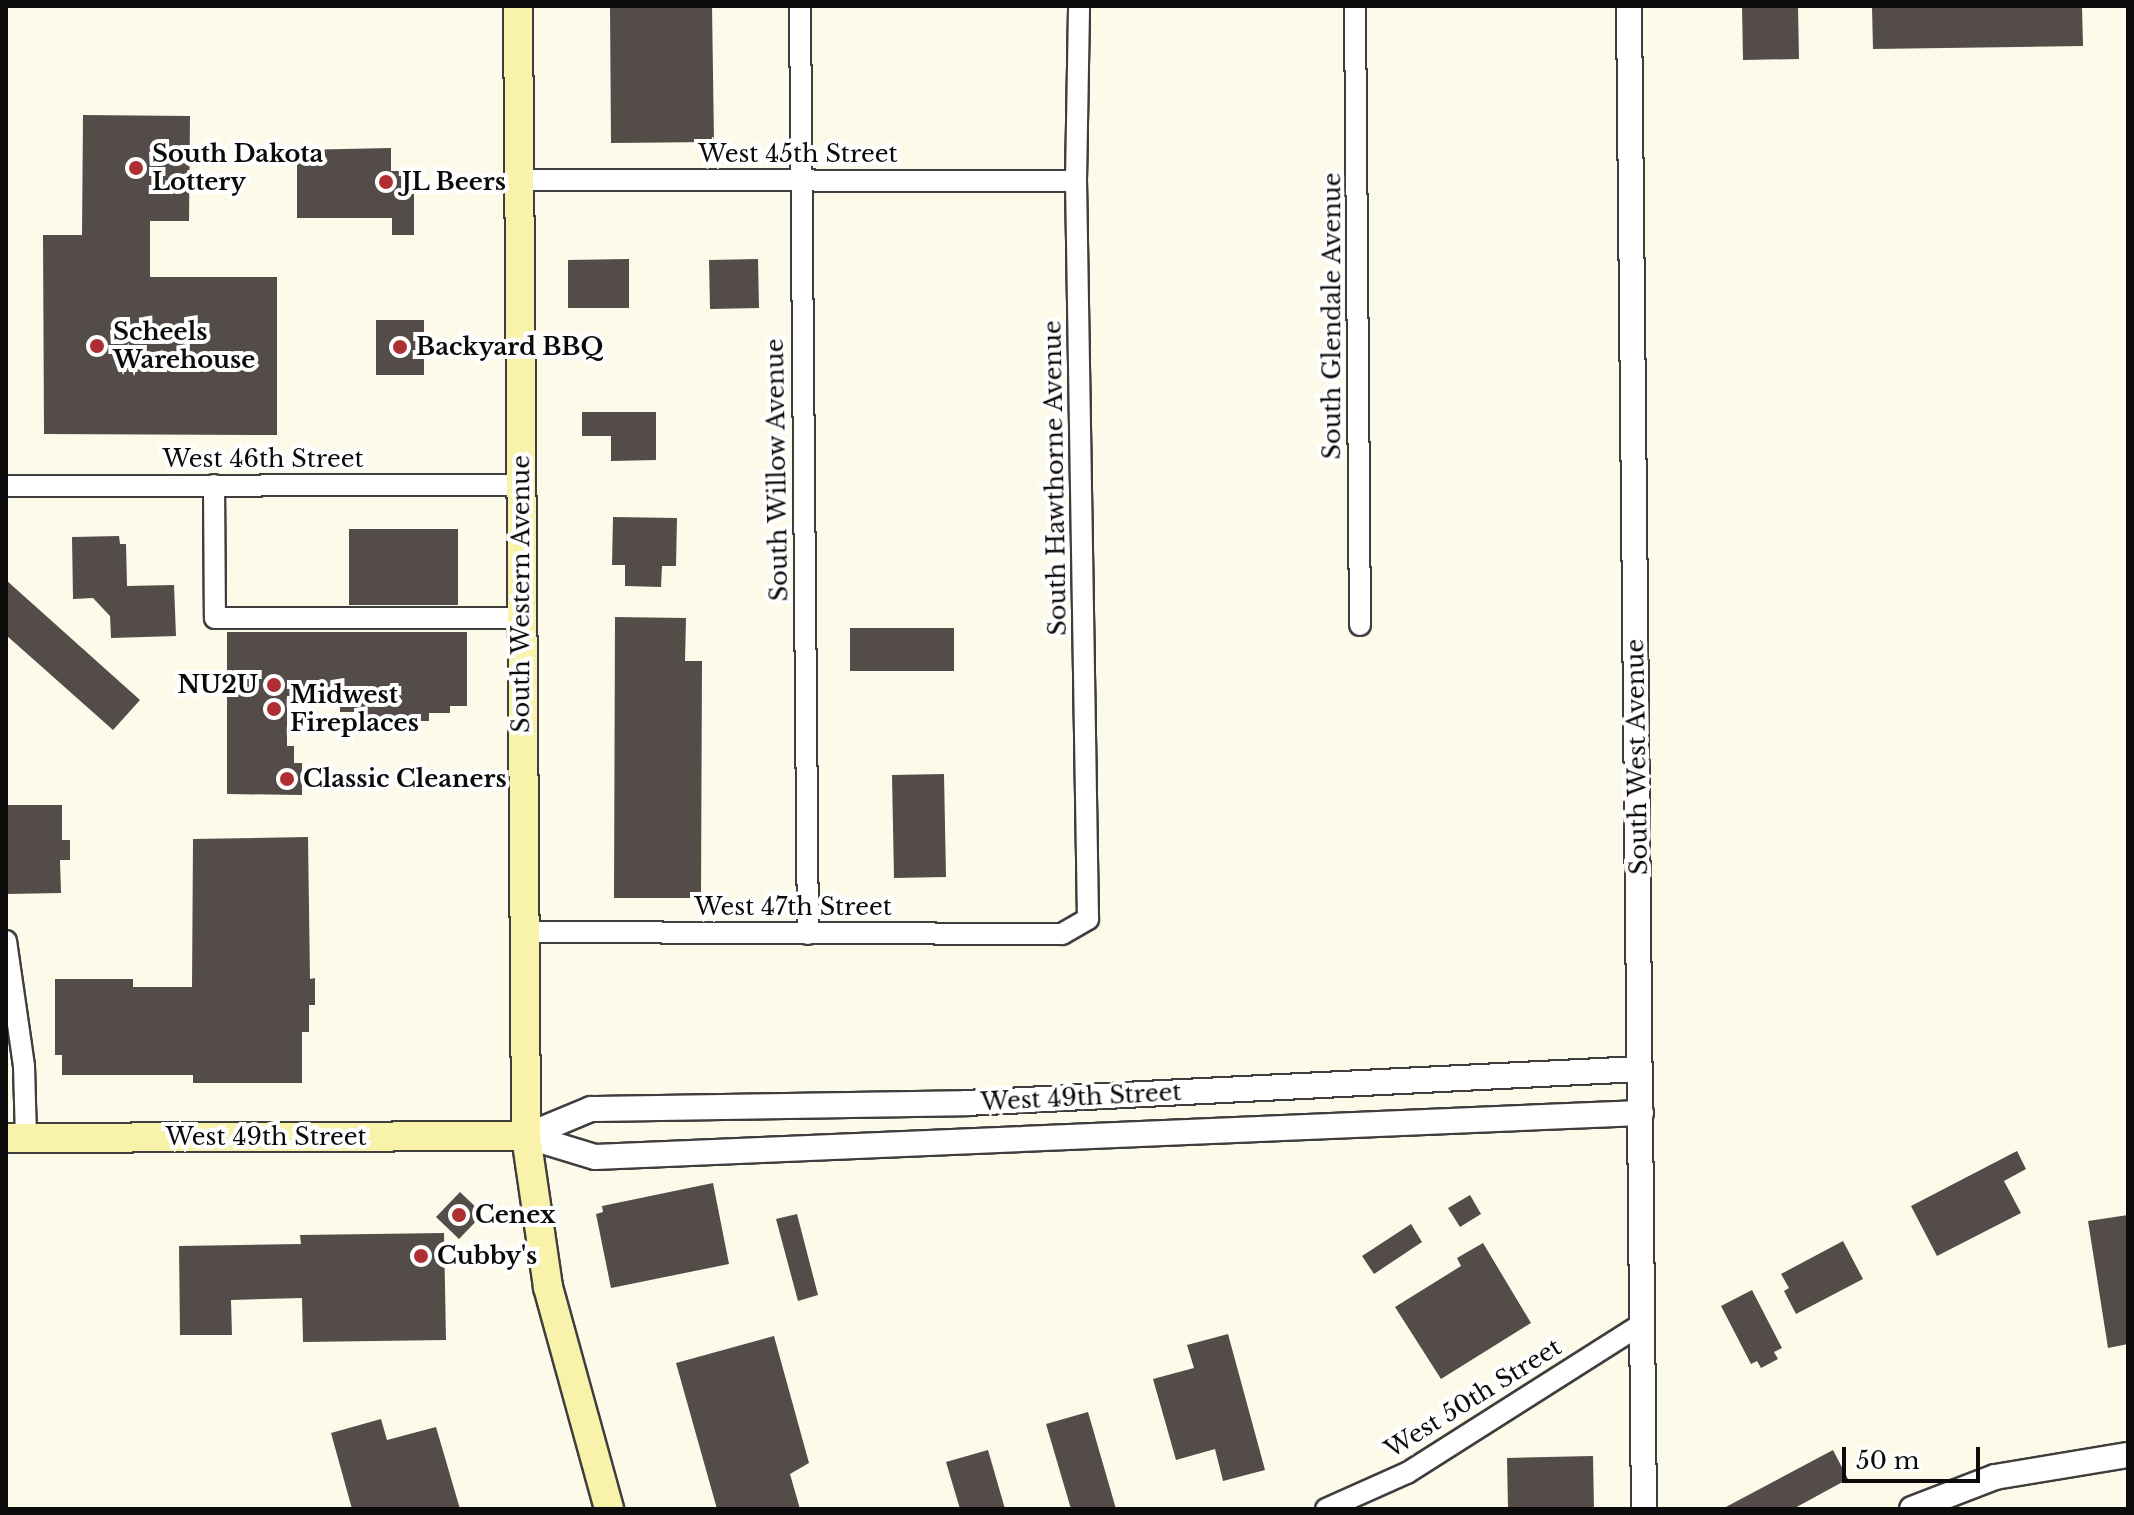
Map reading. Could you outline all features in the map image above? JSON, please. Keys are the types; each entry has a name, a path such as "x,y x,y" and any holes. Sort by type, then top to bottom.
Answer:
{"main road":[{"name":"South Western Avenue","path":"518,6 526,1136 548,1287 609,1509"},
{"name":"West 49th Street","path":"16,1138 526,1136"}],"street":[{"name":"South Willow Avenue","path":"800,6 808,934"},
{"name":"South Hawthorne Avenue","path":"1062,934 1088,919 1076,181 1079,6"},
{"name":"South Glendale Avenue","path":"1355,6 1360,625"},
{"name":"South West Avenue","path":"1629,6 1644,1509"},
{"name":"West 45th Street","path":"519,180 1076,181"},
{"path":"214,485 215,618 521,618"},
{"name":"West 46th Street","path":"6,486 521,485"},
{"name":"West 47th Street","path":"523,932 1062,934"},
{"path":"6,941 24,1066 16,1138"},
{"name":"West 49th Street","path":"526,1136 591,1109 966,1103 1640,1069"},
{"name":"West 49th Street","path":"526,1136 595,1157 1641,1113"},
{"name":"West 50th Street","path":"1326,1509 1407,1473 1643,1323"},
{"path":"1912,1509 1995,1477 2128,1455"}],"building":[{"path":"610,6 712,6 714,142 611,143"},
{"path":"1742,6 1798,6 1799,59 1743,60"},
{"path":"1872,6 2082,6 2083,46 1873,49"},
{"path":"83,115 190,116 189,221 150,221 150,277 277,277 277,435 44,434 43,235 82,235"},
{"path":"391,148 391,171 414,171 414,235 392,235 392,218 297,218 297,150"},
{"path":"629,259 629,308 568,308 568,260"},
{"path":"758,259 759,308 710,309 709,260"},
{"name":"Backyard BBQ","path":"376,320 424,320 424,375 376,375"},
{"path":"582,412 656,412 656,460 611,461 611,436 582,436"},
{"path":"613,517 677,518 676,566 662,566 661,587 625,586 625,565 612,565"},
{"path":"349,529 458,529 458,605 349,605"},
{"path":"119,536 120,544 126,544 127,586 174,585 176,636 111,638 110,616 93,598 73,599 72,537"},
{"path":"6,580 140,700 113,730 6,635"},
{"path":"615,617 686,618 685,661 702,661 701,898 614,898"},
{"path":"850,628 954,628 954,671 850,671"},
{"path":"227,632 467,632 467,706 450,706 450,713 429,713 429,721 360,721 360,712 340,712 340,706 319,706 319,696 287,696 287,746 294,746 294,763 302,763 302,795 227,794"},
{"path":"944,774 946,877 894,878 892,775"},
{"path":"6,805 62,805 62,840 70,840 70,860 60,860 61,893 6,894"},
{"path":"308,837 310,979 315,978 315,1005 309,1005 309,1032 302,1032 302,1083 193,1083 193,1075 62,1075 62,1055 55,1055 55,979 133,979 133,987 192,987 193,839"},
{"path":"2017,1151 2026,1169 2004,1181 2021,1213 1937,1256 1911,1206"},
{"path":"713,1183 729,1264 611,1288 596,1214 603,1212 602,1206"},
{"name":"Cenex","path":"460,1192 483,1214 459,1239 436,1217"},
{"path":"1470,1195 1481,1214 1460,1227 1448,1208"},
{"path":"797,1214 818,1295 798,1301 776,1219"},
{"path":"2128,1215 2128,1344 2108,1348 2088,1221"},
{"path":"1411,1224 1422,1242 1374,1274 1362,1256"},
{"path":"444,1233 446,1340 303,1342 302,1298 231,1300 232,1335 180,1335 179,1246 301,1244 300,1235"},
{"path":"1843,1241 1863,1279 1796,1314 1784,1291 1789,1288 1781,1274"},
{"path":"1483,1243 1531,1323 1441,1379 1395,1307 1461,1266 1457,1258"},
{"path":"1752,1290 1782,1348 1774,1352 1778,1359 1761,1368 1757,1361 1751,1364 1721,1306"},
{"path":"1228,1334 1265,1470 1223,1481 1215,1449 1176,1460 1153,1379 1194,1368 1187,1345"},
{"path":"774,1336 809,1463 790,1474 800,1509 717,1509 676,1363"},
{"path":"1088,1412 1116,1509 1071,1509 1046,1424"},
{"path":"381,1419 387,1440 436,1427 460,1509 352,1509 331,1433"},
{"path":"988,1450 1005,1509 960,1509 946,1462"},
{"path":"1833,1450 1848,1479 1793,1509 1722,1509"},
{"path":"1593,1456 1594,1509 1508,1509 1507,1458"}],"place":[{"name":"South Dakota Lottery","path":"136,168"},
{"name":"JL Beers","path":"386,182"},
{"name":"Scheels Warehouse","path":"97,346"},
{"name":"Backyard BBQ","path":"400,347"},
{"name":"NU2U","path":"274,685"},
{"name":"Midwest Fireplaces","path":"274,709"},
{"name":"Classic Cleaners","path":"287,779"},
{"name":"Cenex","path":"459,1215"},
{"name":"Cubby's","path":"421,1256"}]}
